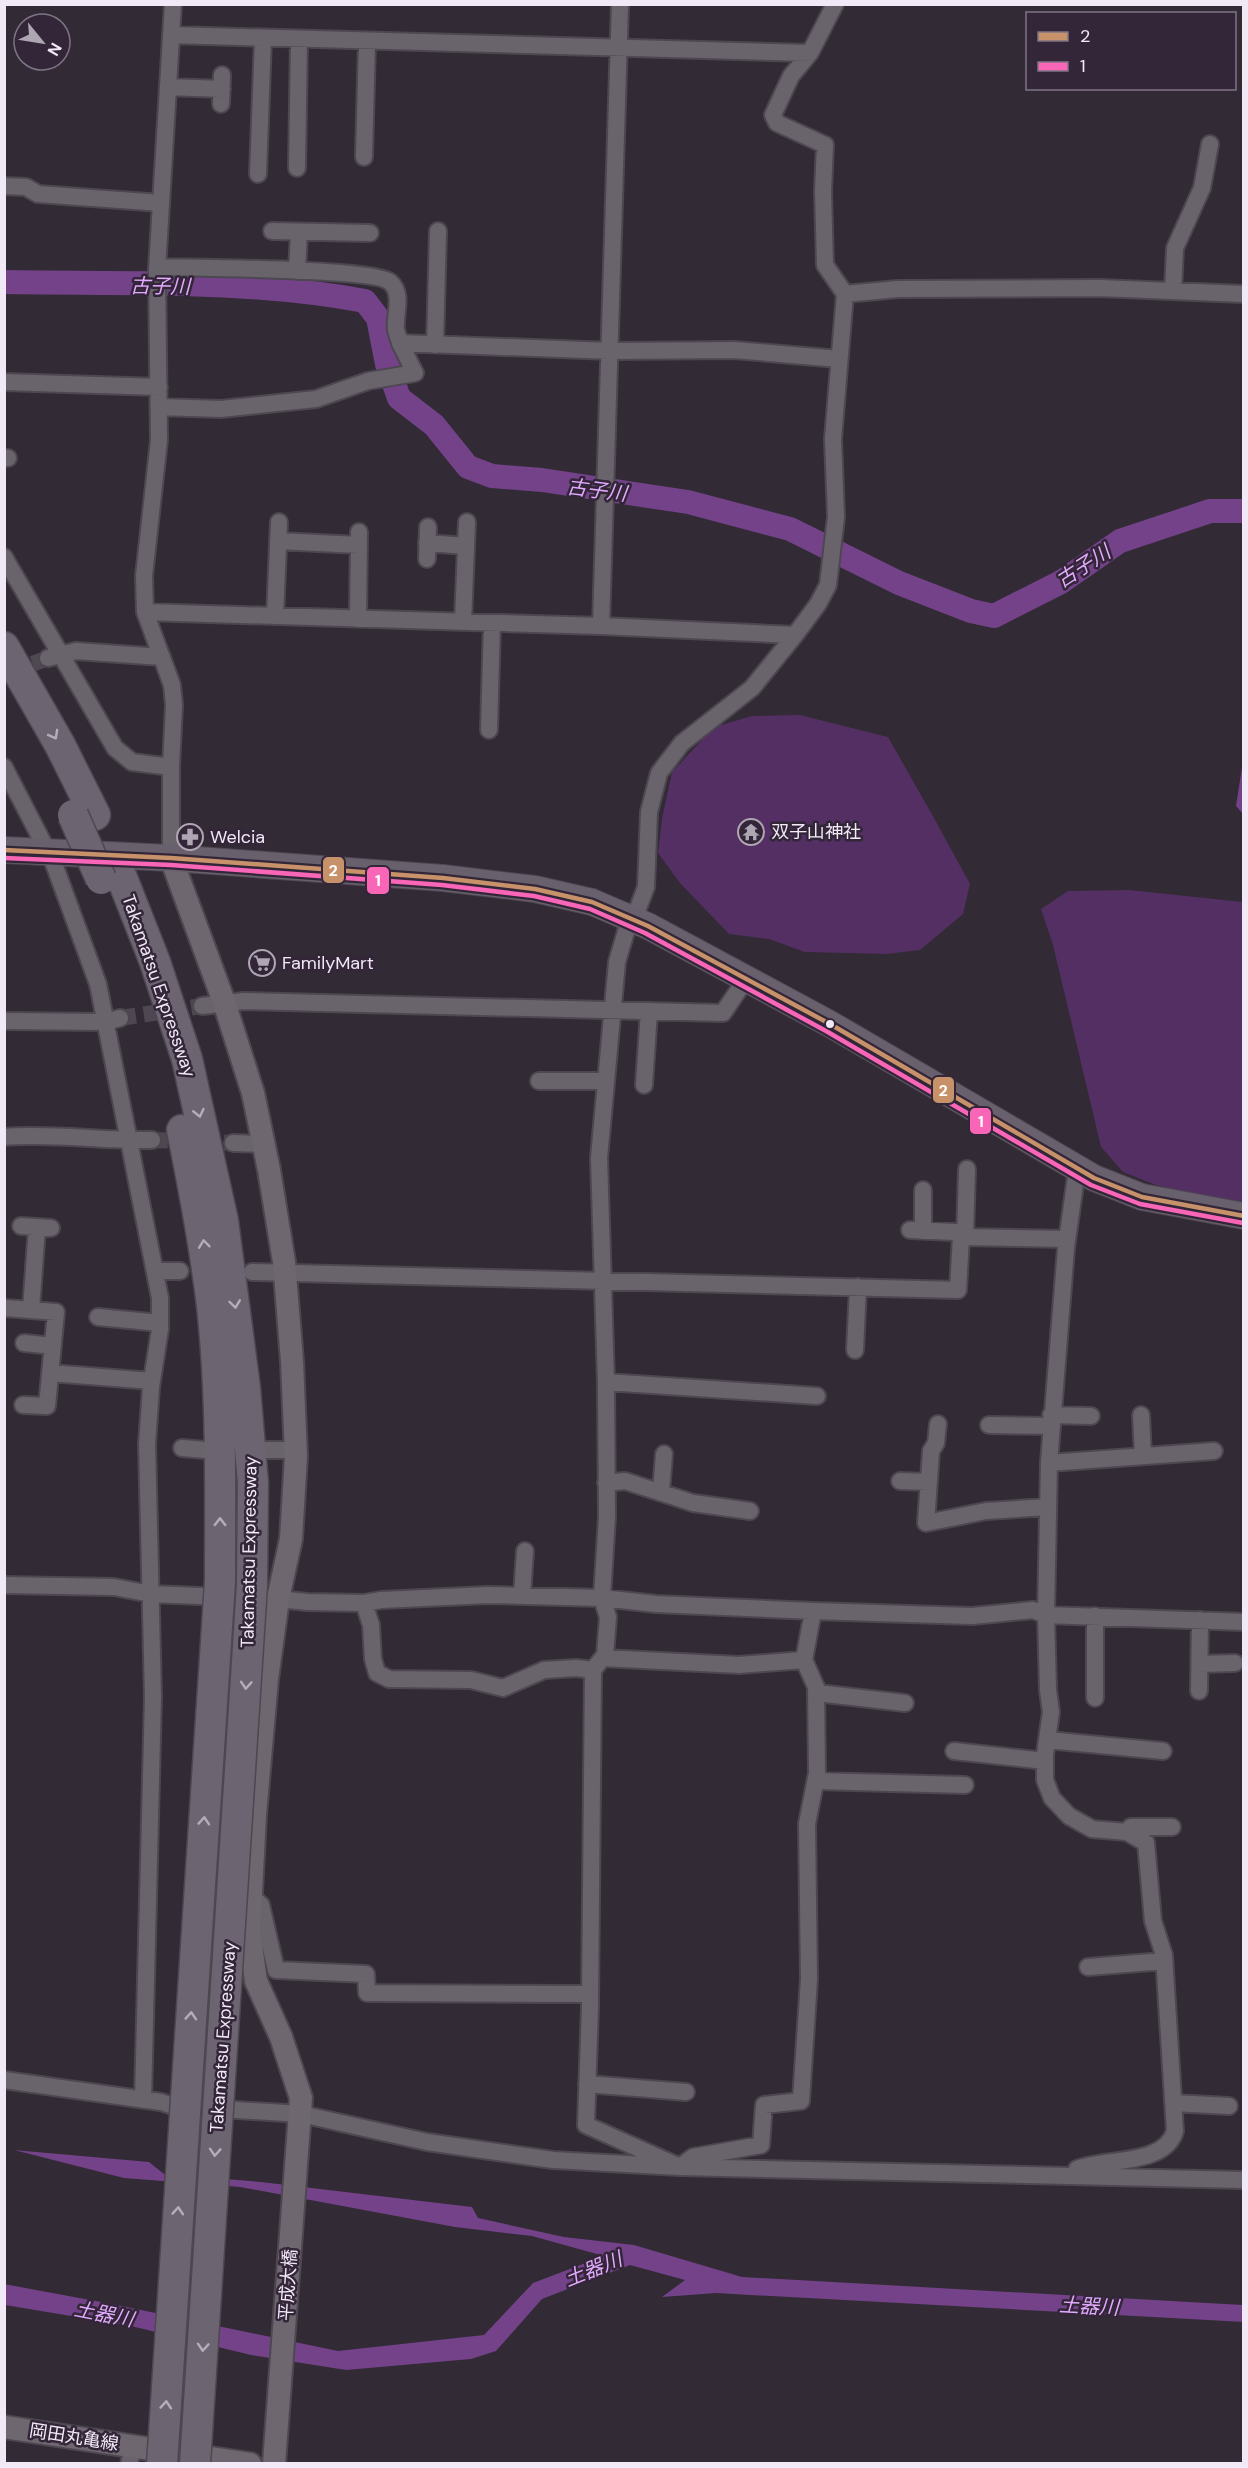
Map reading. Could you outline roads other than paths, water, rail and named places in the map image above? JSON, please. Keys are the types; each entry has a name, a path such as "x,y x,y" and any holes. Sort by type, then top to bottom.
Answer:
{"highway":[{"name":"Takamatsu Expressway","path":"4,648 60,745 84,815 112,878 155,962 187,1059 223,1221 236,1309 253,1483 252,1585 195,2463"},
{"name":"Takamatsu Expressway","path":"4,682 84,815"},
{"name":"Takamatsu Expressway","path":"112,878 138,969 169,1064 201,1223 212,1309 217,1387 220,1581 162,2463"}],"main road":[{"path":"4,850 171,858 443,878 535,889 592,902 634,919 830,1024 1094,1178 1142,1197 1244,1216"}],"street":[{"path":"171,858 174,705 172,685 145,612 144,576 159,440 156,299 173,4"},
{"path":"601,626 620,4"},
{"path":"680,2167 586,2125 598,1664 605,1655 608,1617 602,1598 607,1517 604,1281 599,1158 617,962 627,928 634,919 646,887 650,812 659,773 682,743 752,688 818,603 828,585 831,573 836,517 833,439 845,294 825,265 823,191 825,145 777,123 773,115 791,76 810,54 835,4"},
{"path":"171,35 367,42 620,46 810,54"},
{"path":"258,174 263,38"},
{"path":"297,168 299,40"},
{"path":"364,157 367,42"},
{"path":"168,87 222,89"},
{"path":"1173,291 1175,248 1202,188 1209,144"},
{"path":"4,186 26,187 38,194 161,203"},
{"path":"272,231 370,233"},
{"path":"435,345 438,231"},
{"path":"297,271 299,232"},
{"path":"157,269 297,271 381,276 392,283 398,301 396,331 415,373 408,376 384,378 316,399 221,409 159,407"},
{"path":"845,294 898,289 1098,288 1244,294"},
{"path":"400,343 611,351 734,350 839,358"},
{"path":"4,382 159,387"},
{"path":"275,616 279,522"},
{"path":"463,622 467,522"},
{"path":"278,541 359,539 358,619"},
{"path":"427,543 466,546"},
{"path":"4,557 55,656 115,748 132,762 171,767"},
{"path":"145,612 601,626 795,635"},
{"path":"489,730 492,623"},
{"path":"55,656 76,651 162,657"},
{"path":"4,767 54,864 113,1020 129,1141 160,1298 160,1323 147,1444 153,1708 144,2100"},
{"name":"平成大橋","path":"171,858 213,1004 253,1093 264,1144 285,1271 296,1450 291,1539 267,1679 255,1815 249,1931 256,1981 294,2073 301,2097 275,2453"},
{"path":"213,1004 244,1001 723,1013 746,979"},
{"path":"644,1085 649,1011"},
{"path":"4,1021 113,1020"},
{"path":"539,1082 605,1081"},
{"path":"4,1137 55,1135 129,1141 152,1140"},
{"path":"233,1143 264,1144"},
{"path":"1074,2175 1077,2167 1147,2155 1163,2149 1172,2143 1175,2132 1164,1961 1153,1922 1146,1843 1127,1832 1092,1829 1069,1816 1052,1798 1045,1780 1051,1712 1048,1690 1046,1615 1051,1420 1067,1239 1077,1168"},
{"path":"252,1272 285,1271 958,1290 968,1169"},
{"path":"923,1190 917,1231 955,1232 963,1237 1067,1239"},
{"path":"31,1310 36,1227"},
{"path":"155,1271 180,1270"},
{"path":"855,1350 858,1287"},
{"path":"5,1308 56,1312 47,1406 23,1405"},
{"path":"98,1317 160,1323"},
{"path":"24,1343 52,1346"},
{"path":"50,1373 152,1381"},
{"path":"606,1382 817,1396"},
{"path":"1142,1415 1143,1456"},
{"path":"989,1425 1091,1416"},
{"path":"938,1424 936,1443 931,1451 926,1523 986,1511 1047,1507"},
{"path":"182,1448 205,1450"},
{"path":"261,1450 296,1450"},
{"path":"1049,1463 1214,1451"},
{"path":"661,1492 664,1454"},
{"path":"606,1483 625,1481 693,1503 750,1511"},
{"path":"900,1481 929,1482"},
{"path":"522,1596 525,1551"},
{"path":"4,1585 114,1587 151,1594 307,1602 364,1603 452,1596 522,1596 602,1598 656,1604 813,1611 972,1616 1033,1610 1046,1615 1244,1622"},
{"path":"364,1603 371,1625 373,1659 377,1673 389,1679 471,1680 504,1688 544,1670 598,1664 740,1665 804,1660"},
{"path":"680,2167 693,2157 761,2145 764,2105 801,2101 809,1979 807,1824 816,1781 817,1693 804,1660 813,1611"},
{"path":"1095,1616 1095,1698"},
{"path":"1199,1691 1200,1620"},
{"path":"1200,1664 1235,1663"},
{"path":"817,1693 905,1703"},
{"path":"1047,1740 1163,1751"},
{"path":"954,1751 1045,1761"},
{"path":"816,1781 964,1785"},
{"path":"1127,1832 1131,1827 1172,1827"},
{"path":"250,1895 261,1905 276,1970 366,1974 367,1993 590,1994"},
{"path":"1088,1967 1164,1961"},
{"path":"4,2080 184,2107 300,2121 553,2160 680,2167 1244,2180"},
{"path":"587,2084 686,2092"},
{"path":"1173,2103 1229,2106"},
{"name":"岡田丸亀線","path":"4,2427 36,2431 131,2455 250,2463"},
{"path":"4,2439 17,2438 36,2431"}],"water":[{"path":"1243,761 1244,814 1236,806"},
{"name":"土器川","path":"14,2150 149,2162 164,2174 261,2182 472,2207 478,2218 564,2237 634,2245 742,2277 1243,2305 1244,2322 716,2293 662,2297 685,2280 630,2265 542,2299 496,2351 471,2359 346,2370 251,2355 131,2326 5,2305 4,2284 338,2351 484,2335 533,2283 604,2256 532,2236 455,2227 240,2187 124,2178"}],"waterway":[{"name":"古子川","path":"4,282 231,286 321,294 365,301 378,318 387,364 399,398 434,425 468,467 492,476 542,480 688,502 790,529 899,583 971,611 994,616 1061,582 1120,541 1210,511 1244,511"}],"tunnel":[{"path":"10,672 48,658"},
{"path":"120,1018 202,1006"},
{"path":"152,1140 233,1143"}],"place":[{"name":"双子山神社","path":"751,832"},
{"name":"Welcia","path":"190,837"},
{"name":"FamilyMart","path":"262,963"}]}
